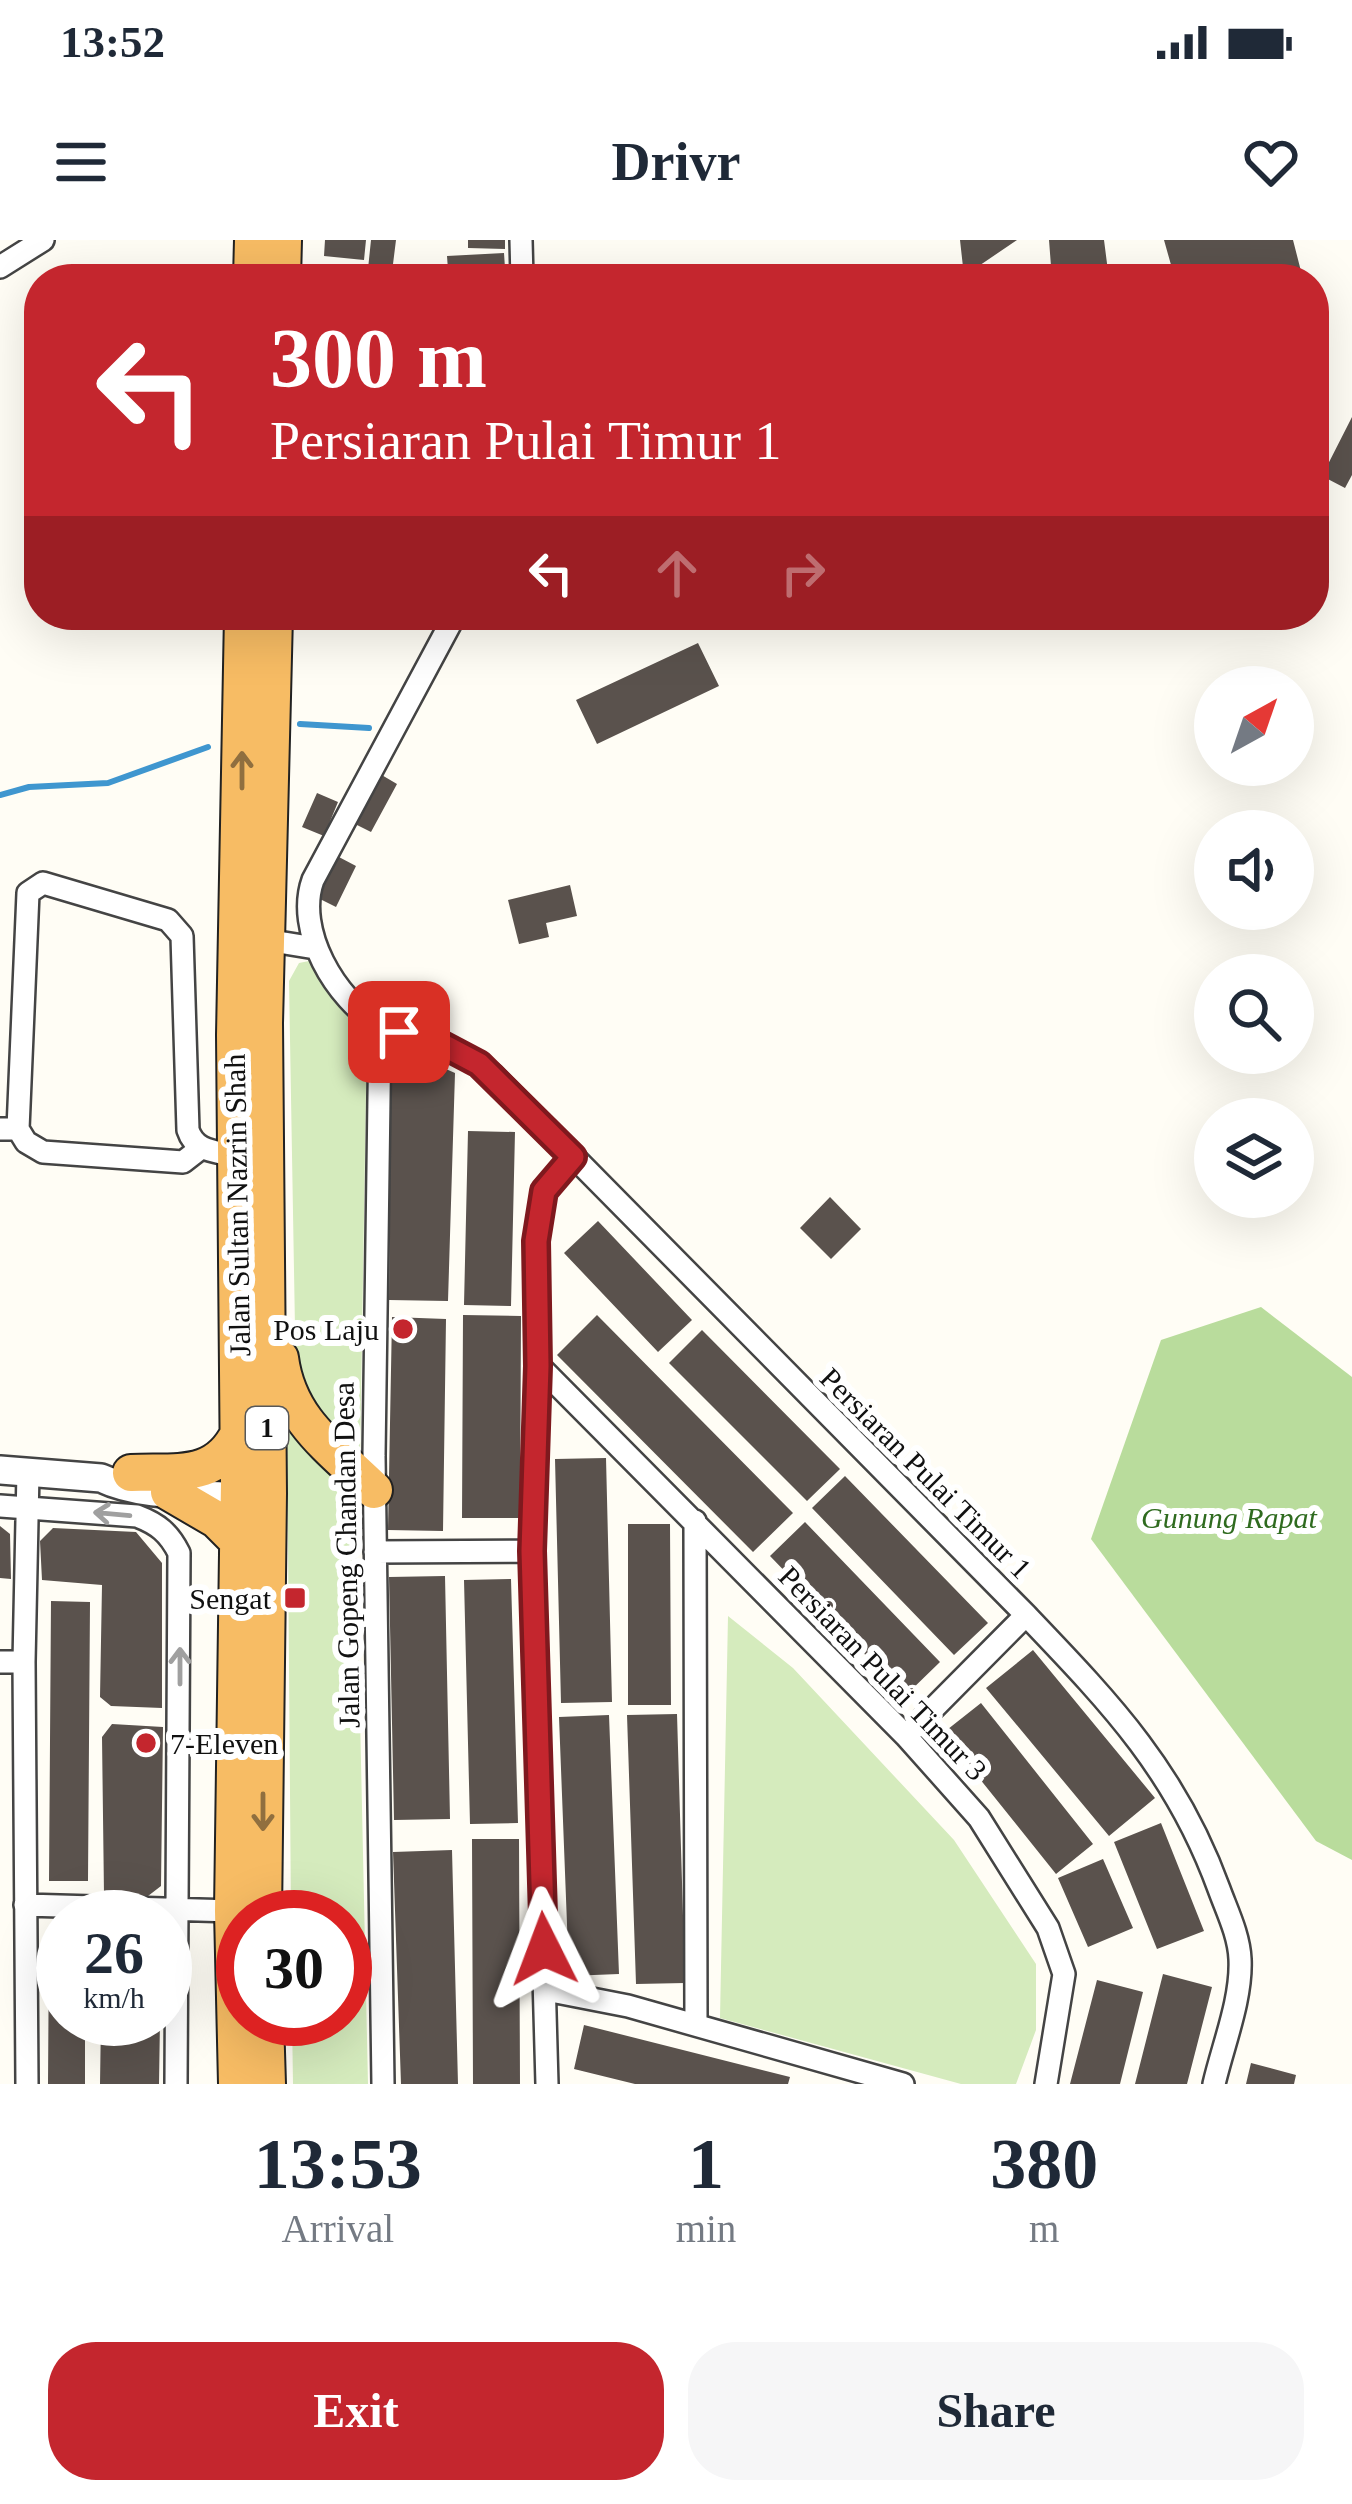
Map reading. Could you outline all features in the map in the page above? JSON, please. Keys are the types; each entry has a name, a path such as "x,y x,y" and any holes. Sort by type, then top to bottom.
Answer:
{"highway":[{"name":"Jalan Sultan Nazrin Shah","path":"243,630 235,1035 218,1152 243,1490 238,1541 247,1890"},
{"name":"Jalan Sultan Nazrin Shah","path":"250,1890 264,1732 266,940 274,630"},
{"path":"235,1035 242,1020 246,960 266,940 249,897 250,861 242,842"},
{"path":"264,1732 243,1490 255,1461 255,1354 266,1302"},
{"path":"266,1302 274,1320 289,1400 374,1490"},
{"path":"116,1475 214,1465 231,1450 239,1433"},
{"path":"169,1492 217,1520 238,1541"},
{"name":"Jalan Sultan Nazrin Shah","path":"238,2084 240,2046"},
{"path":"266,2046 267,2084"}],"street":[{"path":"0,267 43,240"},
{"path":"380,1026 357,1004 316,948 306,912 313,880 447,630"},
{"path":"43,883 178,927 188,1130 192,1142 218,1152 183,1162 43,1152 9,1129 28,893 43,883"},
{"path":"266,940 316,948"},
{"name":"Persiaran Pulai Timur 1","path":"380,1026 443,1045 479,1064 1026,1615 1152,1754 1203,1844 1231,1922 1240,1964 1214,2084"},
{"name":"Jalan Gopeng Chandan Desa","path":"380,1026 374,1552 382,2084"},
{"path":"547,2084 532,1551 536,1279 544,1191 573,1157"},
{"name":"Persiaran Pulai Timur 3","path":"538,1366 906,1736 979,1817 1048,1928 1064,1974 1046,2084"},
{"path":"27,2084 24,1662 28,1507 14,1471 116,1475 243,1490"},
{"path":"116,1475 114,1484 169,1492 243,1490"},
{"path":"0,1505 137,1516 156,1523 172,1538 179,1553 180,1890"},
{"path":"695,1521 696,2025"},
{"path":"374,1552 532,1551"},
{"path":"906,1736 1026,1615"},
{"path":"0,1662 24,1662"},
{"path":"26,1905 36,1905"},
{"path":"546,1990 696,2025 903,2084"},
{"path":"0,2044 26,2044"},
{"path":"176,2084 177,2046"}],"green space":[{"path":"314,960 339,1002 367,1031 360,1461 296,1386 289,981 299,963"},
{"name":"Gunung Rapat","path":"1261,1307 1352,1377 1352,1860 1316,1841 1091,1539 1161,1340"},
{"path":"287,1418 355,1485 364,1890 291,1890"},
{"path":"728,1616 793,1668 954,1840 1036,1964 1036,2030 1016,2084 961,2084 720,2018"},
{"path":"292,2046 367,2046 368,2084 293,2084"}],"building":[{"path":"325,240 366,240 364,260 324,256"},
{"path":"371,240 396,240 393,264 369,264"},
{"path":"468,240 505,240 505,249 468,248"},
{"path":"960,240 1017,240 982,264 963,264"},
{"path":"1049,240 1104,240 1107,264 1051,264"},
{"path":"1164,240 1293,240 1299,264 1171,264"},
{"path":"504,253 505,264 448,264 447,256"},
{"path":"1352,417 1352,475 1345,488 1329,480 1329,462"},
{"path":"698,643 719,686 597,744 576,700"},
{"path":"380,774 397,784 371,832 353,823"},
{"path":"317,793 338,802 324,836 302,827"},
{"path":"337,856 356,866 336,907 316,897"},
{"path":"570,885 577,916 546,923 549,937 519,944 508,900"},
{"path":"405,1051 455,1073 448,1301 389,1300 391,1060"},
{"path":"468,1131 515,1132 511,1306 464,1305"},
{"path":"830,1197 861,1229 831,1259 800,1228"},
{"path":"598,1221 692,1320 658,1352 564,1253"},
{"path":"463,1315 521,1316 520,1518 462,1518"},
{"path":"597,1315 793,1513 753,1552 557,1355"},
{"path":"392,1317 446,1319 443,1531 388,1530"},
{"path":"702,1330 840,1469 807,1501 669,1363"},
{"path":"606,1458 612,1702 561,1703 555,1459"},
{"path":"845,1476 988,1623 954,1655 812,1508"},
{"path":"805,1522 940,1662 905,1696 770,1556"},
{"path":"628,1524 670,1524 671,1705 628,1705"},
{"path":"0,1526 10,1534 11,1579 0,1578"},
{"path":"53,1528 136,1532 162,1563 162,1708 111,1706 100,1697 102,1585 42,1580 40,1541"},
{"path":"445,1576 450,1819 394,1820 389,1577"},
{"path":"511,1579 518,1823 470,1824 464,1580"},
{"path":"51,1601 90,1602 88,1881 49,1881"},
{"path":"1033,1650 1155,1798 1109,1836 986,1688"},
{"path":"981,1703 1093,1844 1056,1874 943,1733"},
{"path":"677,1714 685,1983 636,1984 627,1715"},
{"path":"609,1715 619,1974 569,1976 559,1717"},
{"path":"112,1724 163,1727 161,1886 156,1890 104,1890 102,1737"},
{"path":"1161,1823 1204,1931 1157,1949 1114,1842"},
{"path":"472,1839 519,1839 520,2084 473,2084"},
{"path":"452,1850 458,2084 401,2084 393,1852"},
{"path":"1103,1859 1133,1928 1088,1947 1058,1878"},
{"path":"1163,1974 1212,1987 1187,2084 1135,2084"},
{"path":"1097,1980 1143,1992 1120,2084 1070,2084"},
{"path":"584,2025 790,2077 788,2084 635,2084 574,2069"},
{"path":"48,2046 85,2046 85,2084 48,2084"},
{"path":"101,2046 160,2046 159,2084 100,2084"},
{"path":"1251,2063 1296,2075 1294,2084 1246,2084"}],"waterway":[{"path":"300,724 369,728"},
{"path":"0,795 29,787 108,783 208,747"}],"place":[{"name":"Pos Laju","path":"403,1329"},
{"name":"Sengat","path":"295,1598"},
{"name":"7-Eleven","path":"146,1743"}],"route":[{"path":"399,1032 443,1045 479,1064 573,1157 544,1191 536,1241 538,1366 532,1551 544,1949"}]}
